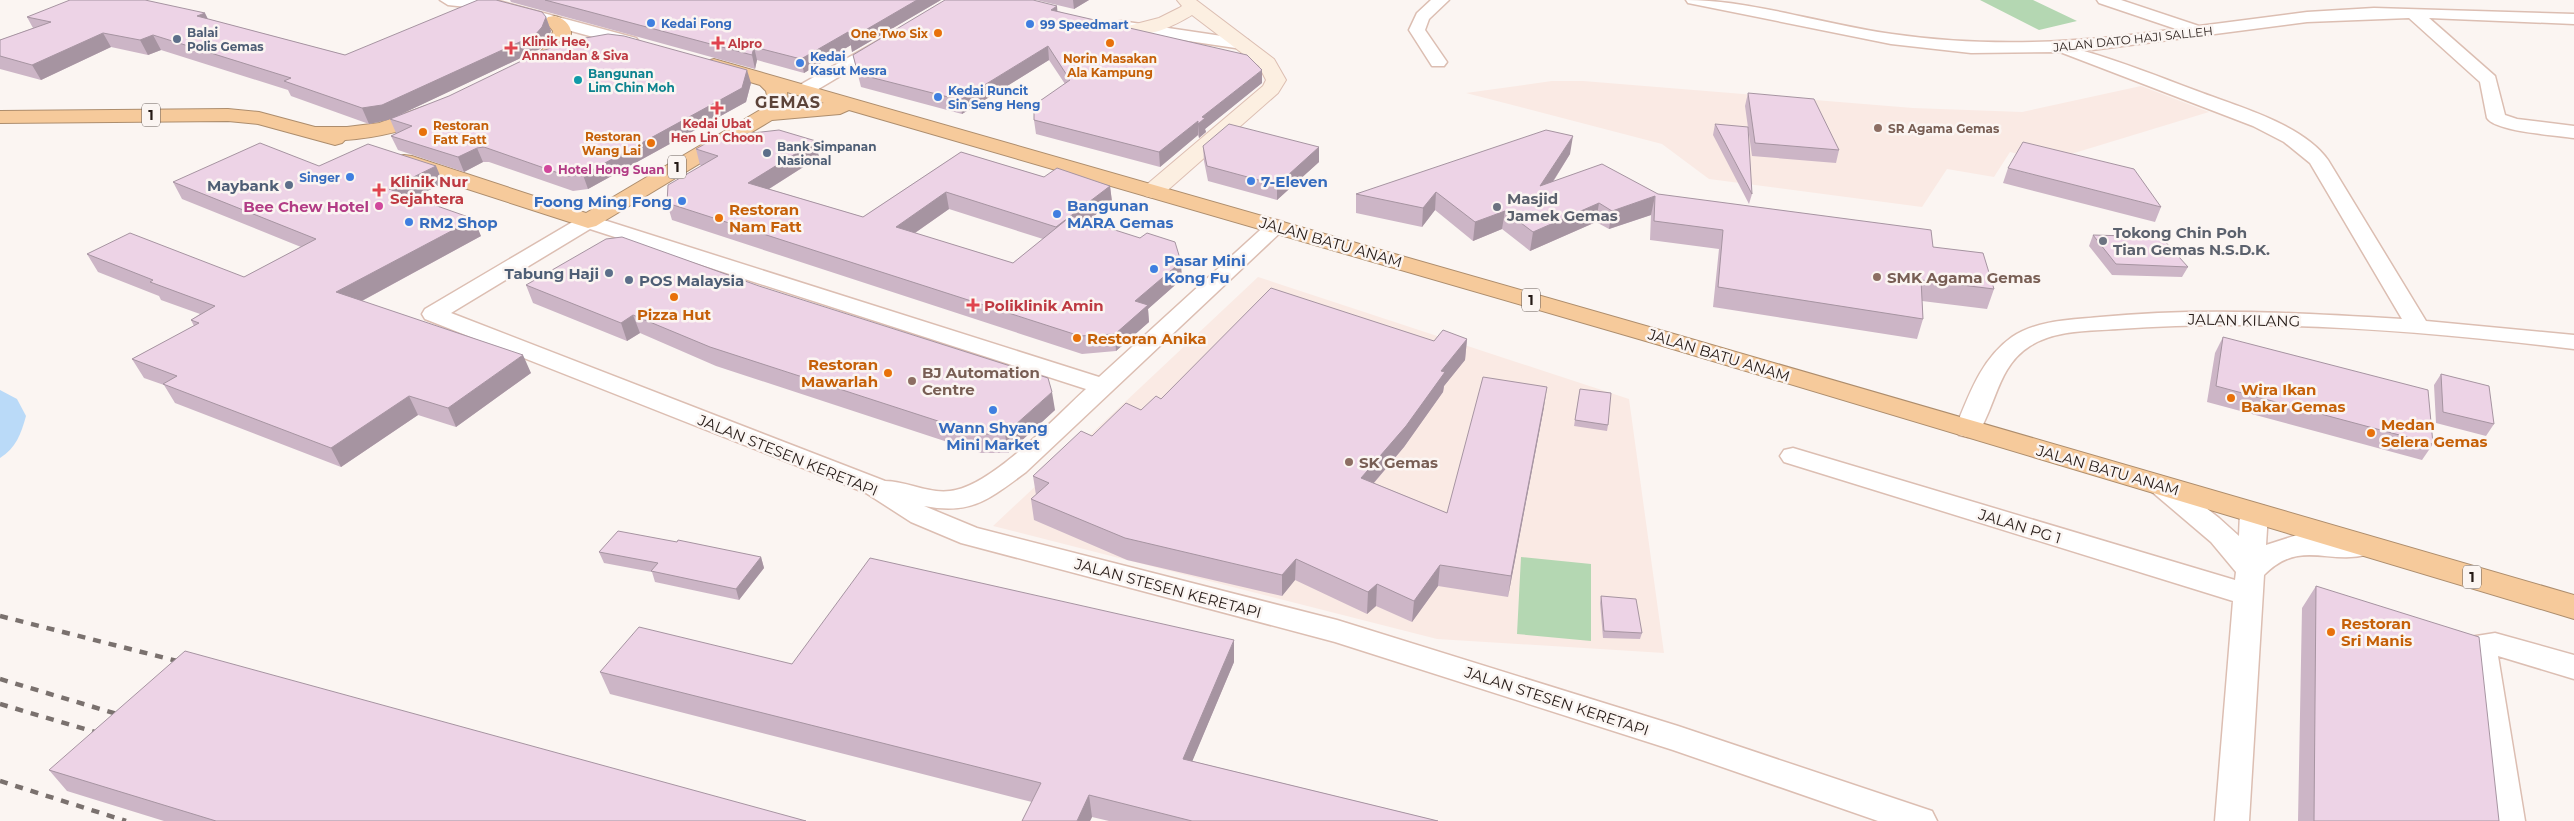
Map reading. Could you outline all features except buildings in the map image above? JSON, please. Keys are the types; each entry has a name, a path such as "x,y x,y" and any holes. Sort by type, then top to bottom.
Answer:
{"highway":[{"path":"554,21 562,30 561,39 558,46 539,60 583,43 612,40 649,47"},
{"name":"1","path":"697,60 864,107"},
{"path":"767,80 776,90 778,101 767,114"},
{"name":"1","path":"317,133 372,132 395,126 440,106"},
{"name":"1","path":"0,117 228,115 259,118 378,151 588,221 767,114 812,109 864,107"},
{"name":"JALAN BATU ANAM","path":"864,107 2574,607"},
{"path":"378,151 380,142 385,134 395,126"}],"street":[{"path":"448,0 495,5 630,42"},
{"path":"1438,62 1417,30 1420,19 1425,12 1441,0"},
{"name":"JALAN DATO HAJI SALLEH","path":"1694,0 1826,28 1904,40 2008,49 2060,48 2201,32 2304,17 2413,13 2574,19"},
{"path":"2106,0 2201,32"},
{"path":"1135,30 1164,23 1181,16 1189,4 1271,68 1276,80 1271,89 1152,190"},
{"path":"2413,13 2489,80 2496,118 2515,124 2574,132"},
{"path":"1108,23 1135,30 1242,44"},
{"path":"804,90 898,35"},
{"path":"2060,48 2112,65 2265,124 2304,146 2318,160 2417,325"},
{"path":"588,221 1102,386"},
{"name":"JALAN STESEN KERETAPI","path":"588,221 433,314 875,487 901,506 937,524 971,536 1337,631 1678,739 1920,821"},
{"path":"875,487 948,501 978,494 1017,466 1276,226"},
{"name":"JALAN KILANG","path":"1968,429 1988,377 2000,359 2024,339 2041,333 2070,327 2134,321 2231,318 2417,325 2574,342"},
{"name":"JALAN PG 1","path":"1793,456 2249,584"},
{"path":"2160,485 2218,532 2241,556 2249,584"},
{"path":"2232,821 2254,513"},
{"path":"2249,584 2267,555 2298,545 2371,547"},
{"path":"2508,821 2480,645 2495,644 2574,667"}],"shaded area":[{"name":"SR Agama Gemas","path":"1552,81 1583,81 1913,108 2022,112 2141,86 2209,112 2048,161 2010,152 1994,177 1947,169 1922,207 1709,179 1662,144 1466,93"},
{"name":"SK Gemas","path":"1258,277 1629,399 1664,653 1437,639 993,526"}],"green space":[{"path":"1980,0 2033,0 2077,21 2039,30"},
{"path":"1521,557 1591,564 1591,641 1517,634"}],"water":[{"path":"0,390 17,399 26,416 17,440 10,450 0,458"}],"railway":[{"path":"0,616 189,664"},
{"path":"0,679 127,717"},
{"path":"0,704 105,735"},
{"path":"0,781 126,821"}],"place":[{"name":"Kedai Fong","path":"651,23"},
{"name":"99 Speedmart","path":"1030,24"},
{"name":"One Two Six","path":"938,33"},
{"name":"Balai Polis Gemas","path":"177,39"},
{"name":"Alpro","path":"718,43"},
{"name":"Norin Masakan Ala Kampung","path":"1110,43"},
{"name":"Klinik Hee, Annandan & Siva","path":"511,48"},
{"name":"Kedai Kasut Mesra","path":"800,63"},
{"name":"Bangunan Lim Chin Moh","path":"578,80"},
{"name":"Kedai Runcit Sin Seng Heng","path":"938,97"},
{"name":"Kedai Ubat Hen Lin Choon","path":"717,108"},
{"name":"SR Agama Gemas","path":"1878,128"},
{"name":"Restoran Fatt Fatt","path":"423,132"},
{"name":"Restoran Wang Lai","path":"651,143"},
{"name":"Bank Simpanan Nasional","path":"767,153"},
{"name":"Hotel Hong Suan","path":"548,169"},
{"name":"Singer","path":"350,177"},
{"name":"7-Eleven","path":"1251,181"},
{"name":"Maybank","path":"289,185"},
{"name":"Klinik Nur Sejahtera","path":"379,190"},
{"name":"Foong Ming Fong","path":"682,201"},
{"name":"Bee Chew Hotel","path":"379,206"},
{"name":"Masjid Jamek Gemas","path":"1497,207"},
{"name":"Bangunan MARA Gemas","path":"1057,214"},
{"name":"Restoran Nam Fatt","path":"719,218"},
{"name":"RM2 Shop","path":"409,222"},
{"name":"Tokong Chin Poh Tian Gemas N.S.D.K.","path":"2103,241"},
{"name":"Pasar Mini Kong Fu","path":"1154,269"},
{"name":"Tabung Haji","path":"609,273"},
{"name":"SMK Agama Gemas","path":"1877,277"},
{"name":"POS Malaysia","path":"629,280"},
{"name":"Pizza Hut","path":"674,297"},
{"name":"Poliklinik Amin","path":"973,305"},
{"name":"Restoran Anika","path":"1077,338"},
{"name":"Restoran Mawarlah","path":"888,373"},
{"name":"BJ Automation Centre","path":"912,381"},
{"name":"Wira Ikan Bakar Gemas","path":"2231,398"},
{"name":"Wann Shyang Mini Market","path":"993,410"},
{"name":"Medan Selera Gemas","path":"2371,433"},
{"name":"SK Gemas","path":"1349,462"},
{"name":"Restoran Sri Manis","path":"2331,632"}],"district":[{"name":"GEMAS","path":"788,102"}]}
